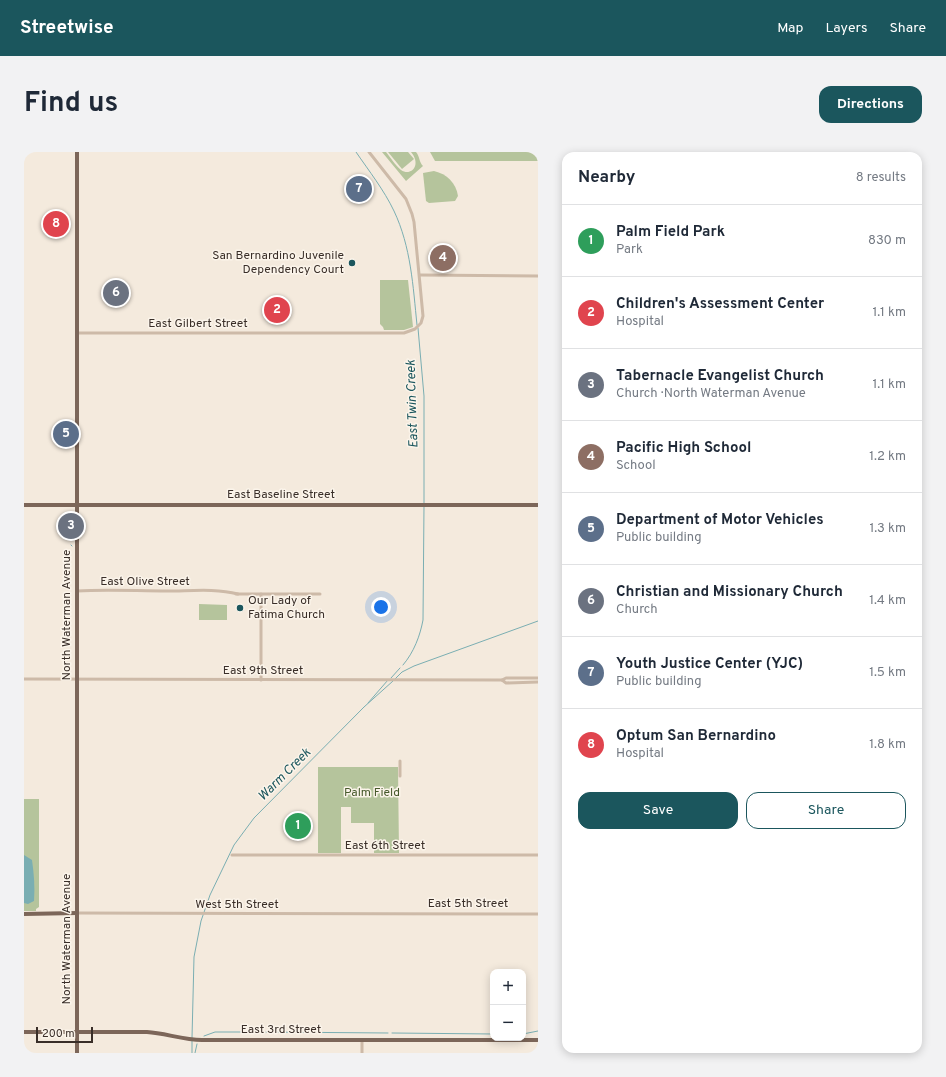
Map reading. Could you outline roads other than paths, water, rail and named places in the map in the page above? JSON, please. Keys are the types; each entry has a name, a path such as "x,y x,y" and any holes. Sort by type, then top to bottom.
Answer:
{"main road":[{"name":"North Waterman Avenue","path":"77,152 77,1053"},
{"name":"East Baseline Street","path":"24,505 538,505"},
{"path":"24,914 77,914"},
{"name":"East 3rd Street","path":"24,1032 153,1033 189,1040 538,1040"}],"street":[{"path":"369,152 403,195 410,207 414,222 420,275 538,276"},
{"name":"East Gilbert Street","path":"77,333 407,332 414,329 421,322 423,312 420,275"},
{"name":"East Olive Street","path":"77,591 213,591 232,594 320,594"},
{"path":"261,594 261,680"},
{"name":"East 9th Street","path":"24,679 402,681 502,680 506,678 538,678"},
{"name":"East 9th Street","path":"502,680 506,683 538,682"},
{"path":"400,761 400,776"},
{"name":"East 6th Street","path":"232,855 538,855"},
{"name":"West 5th Street","path":"77,914 398,914"},
{"name":"East 5th Street","path":"398,914 538,914"},
{"path":"362,1040 362,1053"}],"water":[{"path":"24,855 32,860 34,875 34,901 28,904 24,903"}],"waterway":[{"name":"East Twin Creek","path":"356,152 386,196 400,225 408,253 417,325"},
{"name":"East Twin Creek","path":"418,328 424,396 424,503"},
{"name":"East Twin Creek","path":"403,665 416,644 423,620 424,506"},
{"name":"Warm Creek","path":"395,679 402,672 414,666 538,621"},
{"name":"Warm Creek","path":"391,678 400,668"},
{"name":"Warm Creek","path":"368,703 388,680"},
{"name":"Warm Creek","path":"192,1038 194,957 201,921 210,895 234,845 254,818 364,707 393,681"},
{"path":"526,1033 538,1031"},
{"path":"204,1036 215,1032 261,1032"},
{"path":"266,1032 388,1033"},
{"path":"392,1033 490,1034"},
{"name":"Warm Creek","path":"192,1041 192,1053"},
{"path":"195,1053 197,1044"}],"place":[{"name":"Youth Justice Center (YJC)","path":"359,189"},
{"name":"Optum San Bernardino","path":"56,224"},
{"name":"Pacific High School","path":"443,258"},
{"name":"San Bernardino Juvenile Dependency Court","path":"352,263"},
{"name":"Christian and Missionary Church","path":"116,293"},
{"name":"Children's Assessment Center","path":"277,310"},
{"name":"Department of Motor Vehicles","path":"66,434"},
{"name":"Tabernacle Evangelist Church","path":"71,526"},
{"name":"Our Lady of Fatima Church","path":"240,608"},
{"name":"Palm Field Park","path":"298,826"}],"park label":[{"name":"Palm Field","path":"372,793"}]}
